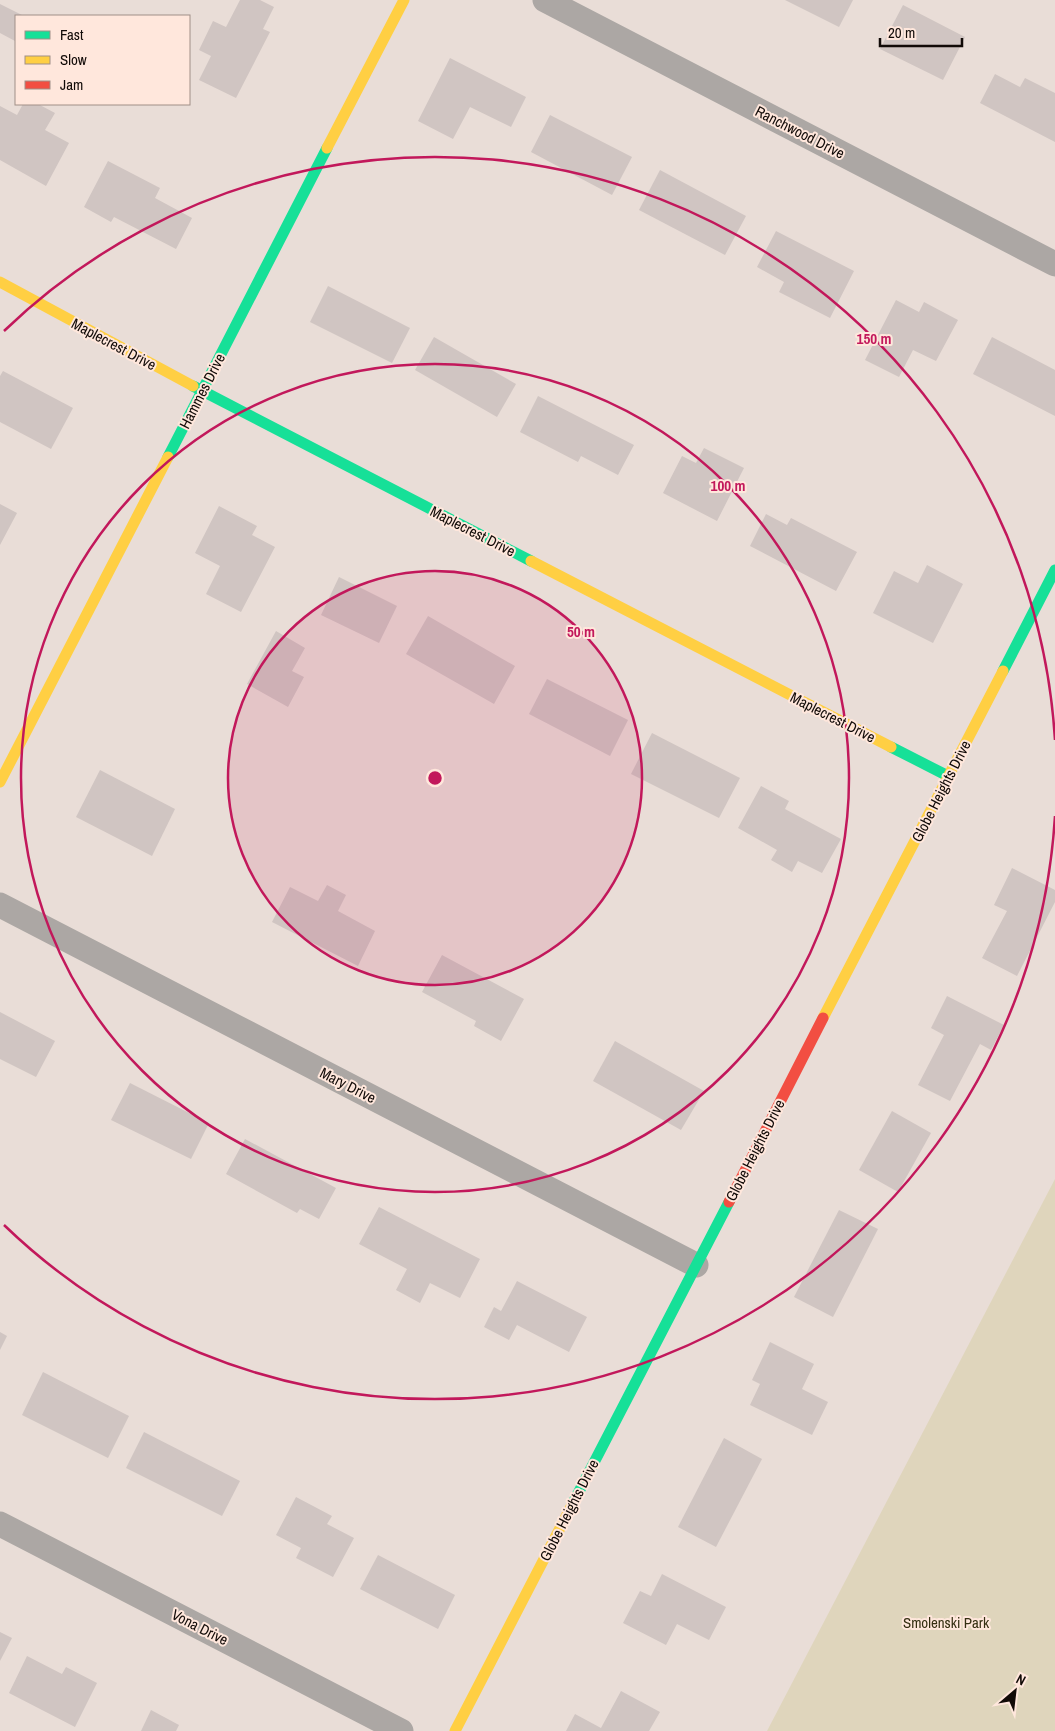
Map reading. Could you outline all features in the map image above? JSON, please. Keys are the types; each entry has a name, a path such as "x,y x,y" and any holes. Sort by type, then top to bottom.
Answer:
{"street":[{"name":"Hammes Drive","path":"0,782 404,0"},
{"name":"Ranchwood Drive","path":"545,0 1055,264"},
{"name":"Maplecrest Drive","path":"0,282 202,391 948,776"},
{"name":"Globe Heights Drive","path":"455,1731 1055,570"},
{"name":"Mary Drive","path":"0,905 696,1265"},
{"name":"Vona Drive","path":"0,1524 401,1731"}],"green space":[{"name":"Smolenski Park","path":"1055,1179 1055,1731 767,1731"}],"building":[{"path":"240,0 260,0 274,7 263,29 270,32 236,98 199,80 211,56 199,50 213,21 226,27"},
{"path":"785,0 853,0 839,27"},
{"path":"0,4 22,15 15,15 15,41 0,33"},
{"path":"903,5 965,37 943,80 880,49"},
{"path":"450,58 526,97 511,127 470,107 453,139 418,121"},
{"path":"995,74 1020,87 1025,78 1055,93 1055,142 980,103"},
{"path":"22,105 40,105 55,113 45,130 69,143 46,186 0,160 0,106 17,115"},
{"path":"550,115 632,157 612,195 531,152"},
{"path":"108,161 160,188 155,198 192,218 176,249 114,217 111,222 84,207"},
{"path":"660,170 746,216 725,255 639,210"},
{"path":"776,231 854,271 830,318 779,292 784,282 757,267"},
{"path":"328,286 410,328 392,363 310,322"},
{"path":"896,300 919,312 924,302 958,320 936,361 913,350 899,377 865,360"},
{"path":"434,337 516,384 497,417 415,370"},
{"path":"992,337 1055,370 1055,416 973,374"},
{"path":"3,371 73,408 51,449 0,422 0,376"},
{"path":"538,396 634,445 618,475 581,456 578,462 520,432"},
{"path":"704,448 744,468 717,521 663,493 682,456 696,463"},
{"path":"0,504 17,513 0,545"},
{"path":"219,506 257,526 252,535 275,547 241,612 206,594 220,566 195,553"},
{"path":"766,514 787,525 791,518 857,552 836,591 750,546"},
{"path":"927,565 963,584 933,643 873,613 894,571 918,583"},
{"path":"339,577 397,606 379,643 321,615"},
{"path":"428,616 515,666 494,704 406,654"},
{"path":"276,631 305,648 292,671 304,677 288,707 247,684"},
{"path":"547,679 628,720 610,756 529,714"},
{"path":"652,733 740,778 719,818 631,774"},
{"path":"100,770 175,809 152,856 76,817"},
{"path":"761,786 789,801 785,809 841,839 822,873 798,861 792,872 771,860 777,850 738,828"},
{"path":"1012,868 1055,890 1055,902 1017,976 982,958 1007,911 994,905"},
{"path":"327,885 346,895 338,911 375,931 358,966 272,922 290,887 318,901"},
{"path":"442,955 524,999 501,1041 474,1026 476,1021 422,992"},
{"path":"947,996 1004,1025 991,1050 980,1044 950,1101 918,1085 944,1035 931,1028"},
{"path":"0,1012 55,1041 36,1077 0,1059"},
{"path":"615,1041 704,1091 681,1130 593,1081"},
{"path":"130,1083 209,1123 191,1159 111,1120"},
{"path":"892,1111 931,1133 898,1192 859,1170"},
{"path":"245,1139 336,1188 319,1219 300,1209 297,1213 226,1174"},
{"path":"379,1207 480,1259 460,1298 430,1283 420,1303 396,1290 407,1269 359,1244"},
{"path":"839,1210 878,1229 833,1317 794,1297"},
{"path":"517,1281 587,1317 569,1352 517,1325 509,1340 484,1327 494,1307 501,1311"},
{"path":"0,1332 7,1336 0,1350"},
{"path":"770,1342 814,1364 802,1389 828,1402 812,1435 750,1405 760,1384 752,1380"},
{"path":"43,1372 129,1416 108,1458 22,1415"},
{"path":"144,1432 240,1481 222,1516 126,1468"},
{"path":"724,1438 762,1459 716,1547 678,1527"},
{"path":"296,1497 332,1516 327,1524 354,1538 333,1577 296,1558 301,1548 276,1535"},
{"path":"378,1555 455,1595 438,1629 360,1589"},
{"path":"662,1574 726,1607 709,1640 677,1624 666,1645 623,1623 640,1591 651,1596"},
{"path":"0,1632 12,1638 0,1661"},
{"path":"27,1656 62,1674 66,1667 97,1683 75,1727 9,1693"},
{"path":"621,1691 660,1712 649,1731 566,1731 575,1714 601,1728"},
{"path":"151,1710 179,1725 176,1731 141,1731"}],"traffic: fast":[{"path":"168,457 327,148"},
{"path":"193,386 531,561"},
{"path":"1003,671 1055,570"},
{"path":"891,747 948,776"},
{"path":"572,1505 729,1202"}],"traffic: slow":[{"path":"327,148 404,0"},
{"path":"0,282 193,386"},
{"path":"0,782 168,457"},
{"path":"531,561 891,747"},
{"path":"823,1018 1003,671"},
{"path":"455,1731 572,1505"}],"traffic: jam":[{"path":"729,1202 823,1018"}]}
